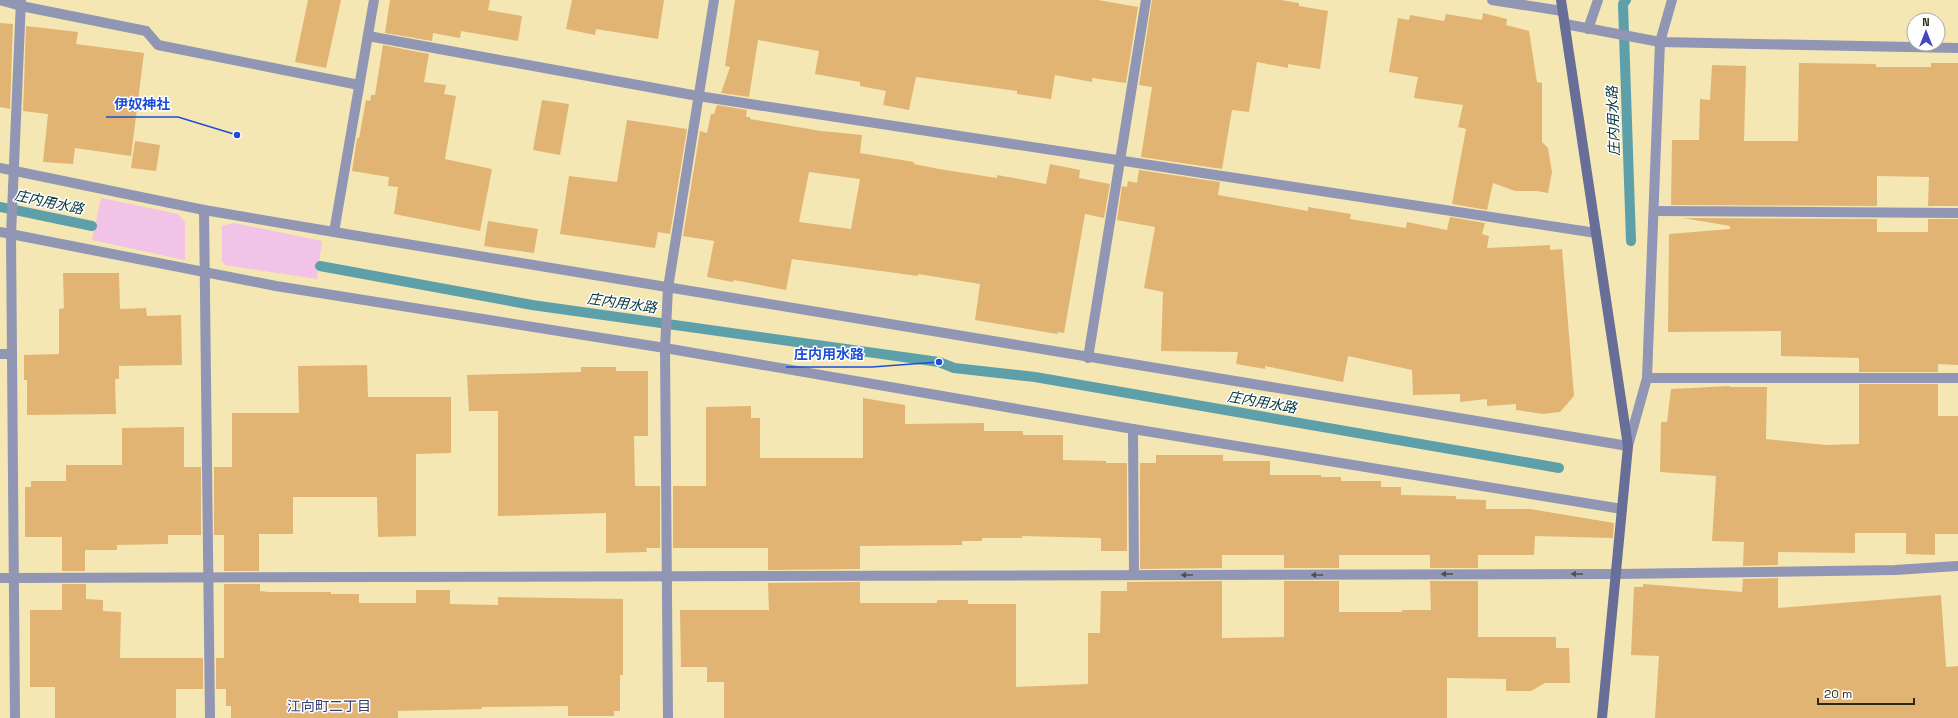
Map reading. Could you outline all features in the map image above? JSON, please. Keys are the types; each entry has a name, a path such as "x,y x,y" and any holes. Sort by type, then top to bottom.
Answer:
{"street":[{"path":"0,0 21,3 146,31 158,45 359,85"},
{"path":"334,232 374,0"},
{"path":"668,718 665,348 668,288 714,0"},
{"path":"1088,358 1146,0"},
{"path":"1492,0 1562,10"},
{"path":"1561,0 1566,24 1628,446"},
{"path":"1593,29 1598,0"},
{"path":"1602,718 1628,446 1647,378 1660,42 1672,0"},
{"path":"15,718 11,235 21,3"},
{"path":"1566,24 1660,42 1958,48"},
{"path":"368,36 698,96 1596,233"},
{"path":"0,168 204,210 1088,358 1628,446"},
{"path":"204,210 210,718"},
{"path":"1654,211 1958,213"},
{"path":"0,232 204,273 665,348 1133,429 1622,509"},
{"path":"0,354 12,354"},
{"path":"1647,378 1958,378"},
{"path":"1133,429 1134,575"},
{"path":"0,578 1616,574 1895,570 1958,566"}],"shaded area":[{"path":"101,198 178,214 185,222 185,260 92,240"},
{"path":"234,223 322,241 317,279 225,265 222,261 222,226"}],"building":[{"path":"308,0 341,0 326,68 295,62"},
{"path":"390,0 490,0 488,10 522,16 518,41 461,31 460,38 433,33 432,41 385,33"},
{"path":"572,0 664,0 658,39 596,29 595,35 566,29"},
{"path":"735,0 1098,0 1138,7 1126,83 1092,78 1092,82 1055,75 1051,99 1017,94 1017,91 916,77 909,110 883,105 886,91 860,86 860,82 815,74 819,51 758,40 749,97 721,93 730,67 725,66"},
{"path":"1152,0 1281,0 1299,3 1299,6 1328,11 1320,69 1288,64 1288,68 1257,62 1249,112 1232,110 1222,169 1141,157 1152,87 1139,85"},
{"path":"1483,13 1507,19 1506,25 1529,31 1537,82 1542,83 1542,142 1548,148 1552,172 1548,193 1537,191 1515,191 1493,183 1487,210 1452,204 1466,129 1458,127 1463,105 1414,98 1418,77 1389,72 1398,18 1409,20 1410,15 1444,21 1446,14 1482,20"},
{"path":"0,23 13,24 10,109 0,107"},
{"path":"26,26 78,32 76,44 144,53 131,156 75,148 73,164 43,162 48,114 23,111"},
{"path":"383,45 429,54 424,82 446,85 444,94 456,96 445,159 492,169 480,231 394,214 398,187 388,186 389,177 352,171 357,138 359,138 366,100 370,101 371,95 375,95"},
{"path":"1799,63 1876,64 1876,67 1931,67 1931,63 1958,63 1958,206 1928,206 1929,177 1877,176 1877,206 1671,205 1672,140 1699,140 1700,99 1710,100 1712,65 1746,66 1744,141 1798,141"},
{"path":"542,100 569,104 560,155 533,150"},
{"path":"717,105 747,110 746,117 750,117 750,119 821,131 862,135 860,153 914,162 914,164 939,169 997,178 997,175 1046,184 1050,164 1080,170 1079,178 1110,184 1104,218 1085,214 1064,333 1058,332 1057,334 975,320 980,284 918,274 918,276 792,259 786,290 734,280 733,282 707,277 714,241 683,236 700,131 707,133 711,114 714,114","holes":["809,172 860,179 851,229 799,222"]},
{"path":"627,120 687,129 670,234 658,232 655,248 560,234 569,176 617,182"},
{"path":"135,141 160,145 156,171 131,168"},
{"path":"1139,170 1220,182 1218,195 1308,211 1308,207 1351,214 1350,219 1406,228 1407,222 1447,230 1450,217 1485,223 1482,234 1489,236 1487,248 1550,245 1550,250 1562,249 1574,396 1560,412 1543,414 1516,410 1516,404 1487,406 1487,399 1460,402 1460,394 1413,395 1412,370 1348,356 1343,382 1265,366 1265,369 1236,364 1238,352 1161,351 1163,292 1144,288 1155,227 1117,220 1122,186 1127,187 1128,181 1137,183"},
{"path":"1683,218 1877,219 1877,232 1928,232 1928,219 1958,219 1958,365 1938,364 1938,372 1859,372 1859,358 1781,356 1781,331 1668,332 1669,234 1730,229 1730,226"},
{"path":"488,221 538,229 534,253 484,246"},
{"path":"63,273 119,273 120,309 146,308 147,316 181,315 182,365 119,366 119,379 115,379 116,414 27,415 27,380 24,380 24,355 59,354 59,309 64,308"},
{"path":"367,365 368,397 451,397 451,453 416,454 416,536 378,537 377,497 293,497 293,534 259,534 259,571 224,571 224,535 214,535 214,467 232,467 232,413 299,413 298,366"},
{"path":"581,367 616,367 616,371 648,371 648,436 634,436 635,486 660,486 660,548 646,548 647,552 606,553 606,513 498,516 498,411 469,411 467,375 581,372"},
{"path":"1859,384 1938,384 1938,416 1958,416 1958,534 1935,534 1935,555 1906,554 1906,533 1855,533 1855,553 1778,552 1778,565 1743,566 1744,542 1712,541 1716,476 1660,472 1661,422 1667,422 1671,389 1730,386 1767,387 1766,439 1826,445 1859,444"},
{"path":"863,398 905,405 905,424 984,423 984,431 1023,431 1023,435 1063,435 1063,460 1127,463 1127,551 1101,551 1101,538 1022,536 1022,538 982,538 982,541 962,541 962,545 860,546 860,569 768,570 768,548 673,548 673,486 706,486 706,407 751,406 751,418 760,418 760,458 863,458"},
{"path":"184,427 184,467 201,467 201,535 168,535 168,544 117,545 117,550 85,550 85,571 62,571 62,537 25,537 25,487 31,487 31,481 66,481 66,465 122,465 122,428"},
{"path":"1156,455 1223,455 1223,461 1270,461 1270,475 1321,475 1321,477 1341,477 1341,481 1381,481 1381,487 1401,487 1401,495 1456,496 1456,499 1486,500 1486,509 1530,509 1614,523 1613,538 1535,536 1534,555 1478,555 1478,568 1430,568 1430,555 1339,555 1339,568 1284,568 1284,555 1222,555 1222,568 1140,569 1140,463 1156,463"},
{"path":"1778,578 1778,608 1941,595 1946,667 1958,666 1958,718 1655,718 1659,656 1631,655 1634,587 1643,587 1643,584 1742,592 1743,579"},
{"path":"1222,581 1222,638 1284,637 1284,581 1339,581 1339,612 1402,612 1402,610 1431,610 1430,581 1478,581 1478,637 1556,637 1556,648 1569,648 1570,683 1545,683 1531,691 1506,691 1506,679 1447,678 1447,718 724,718 724,682 707,682 707,667 681,667 680,610 769,610 768,583 860,582 860,603 937,603 937,600 968,600 968,604 1016,604 1016,687 1088,684 1088,633 1100,633 1101,591 1127,591 1127,582"},
{"path":"62,584 86,584 86,599 103,600 103,611 121,612 120,658 203,658 203,689 176,689 176,718 55,718 55,687 30,687 30,610 62,610"},
{"path":"224,584 260,584 260,591 268,592 331,592 331,594 359,594 359,603 416,603 416,590 450,590 450,604 498,605 498,597 623,599 623,675 620,675 620,711 614,711 614,716 568,716 568,706 482,707 482,709 398,711 398,718 231,718 231,706 226,706 226,689 216,689 216,658 224,658"}],"waterway":[{"name":"庄内用水路","path":"1626,0 1623,4 1631,241"},
{"name":"庄内用水路","path":"0,207 92,226"},
{"name":"庄内用水路","path":"320,266 532,305 939,362 954,368 1035,377 1559,468"}],"place":[{"name":"伊奴神社","path":"237,135"},
{"name":"庄内用水路","path":"939,362"}],"district":[{"name":"江向町二丁目","path":"329,706"}]}
